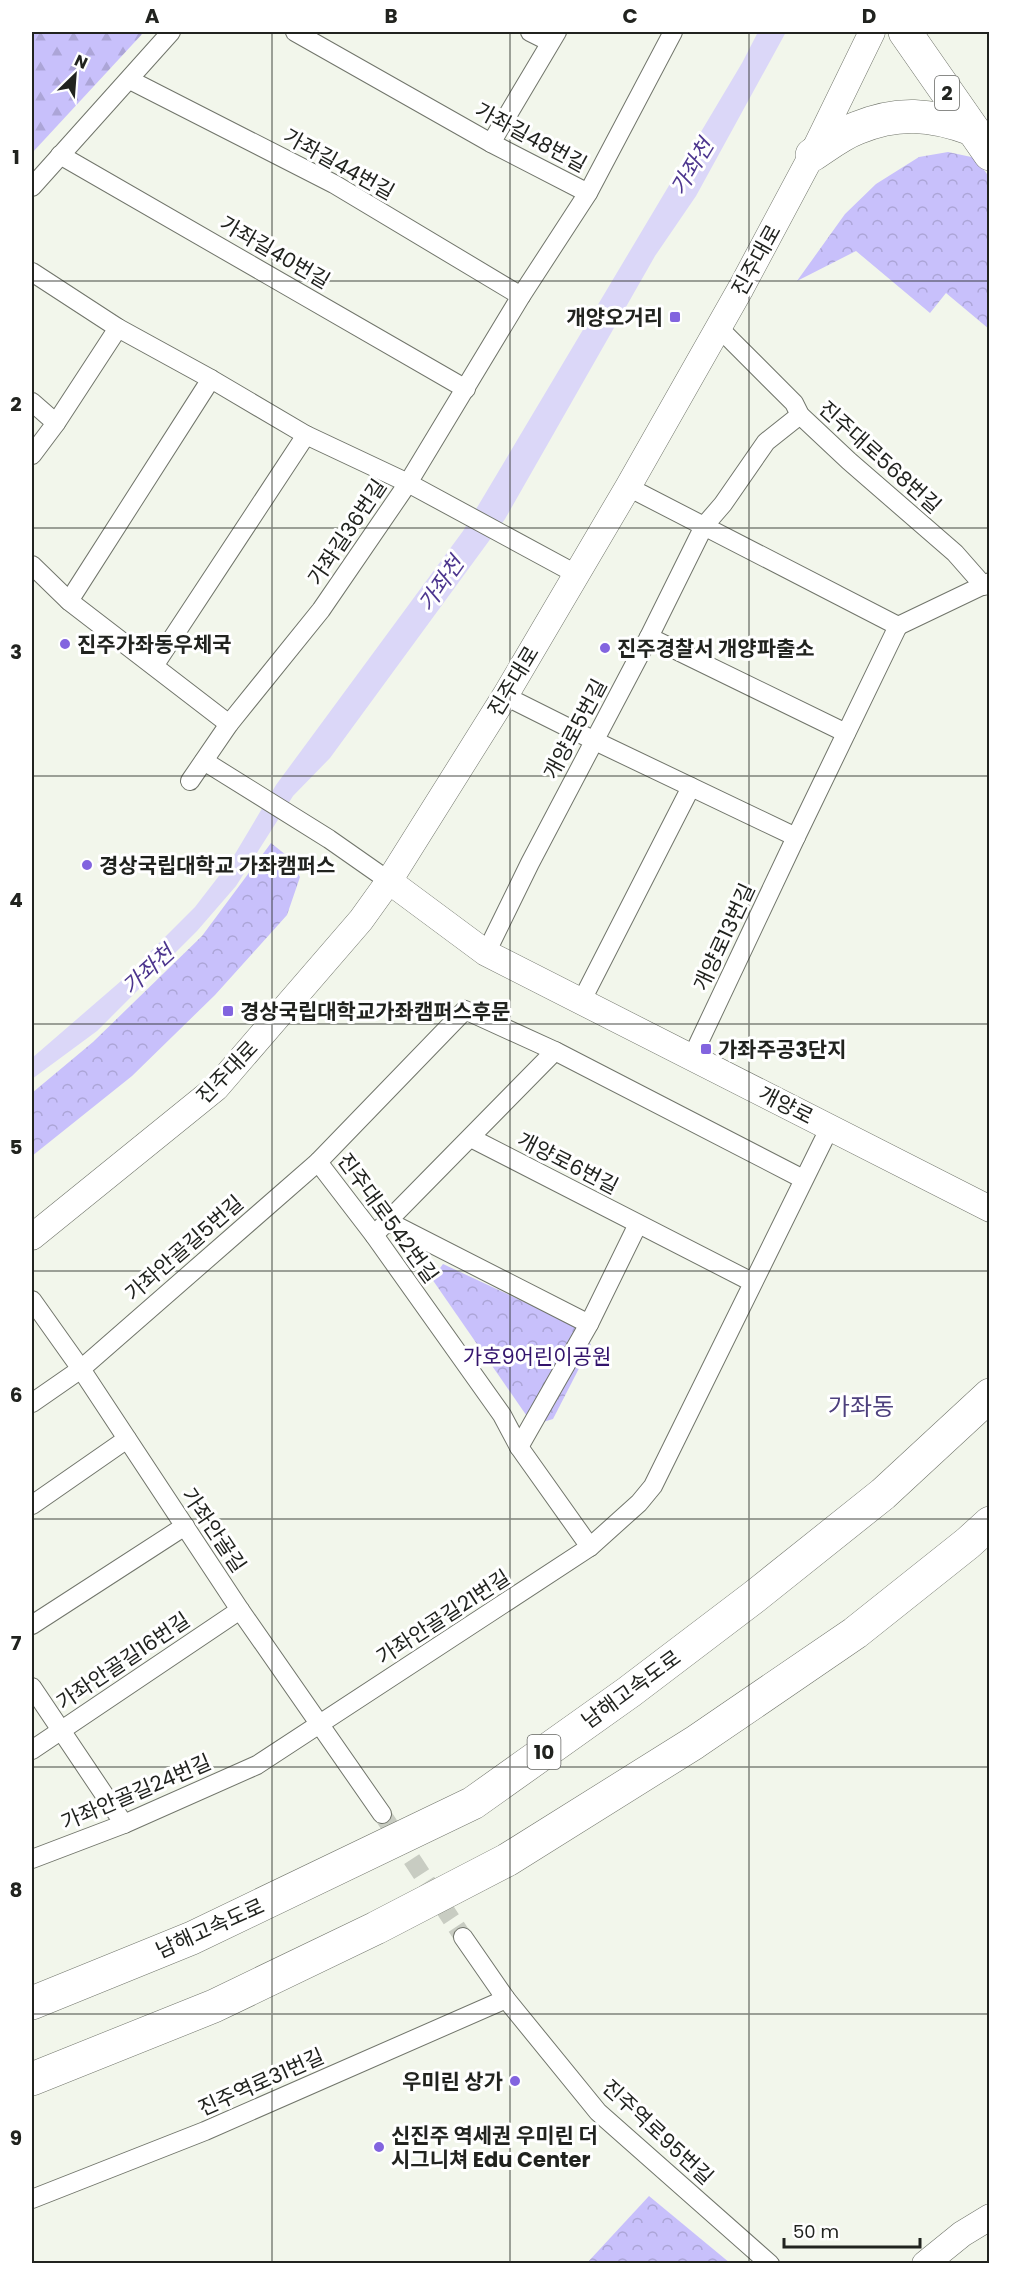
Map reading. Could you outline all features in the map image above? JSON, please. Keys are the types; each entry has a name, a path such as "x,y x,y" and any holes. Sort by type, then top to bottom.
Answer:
{"highway":[{"name":"2","path":"906,32 984,140"},
{"path":"812,155 856,128 888,119 921,115 948,120 984,140"},
{"name":"남해고속도로","path":"32,2003 192,1938 473,1803 629,1692 754,1597 883,1494 990,1395"},
{"path":"32,2079 214,2006 376,1928 507,1860 694,1743 855,1633 990,1523"}],"street":[{"path":"32,187 171,32"},
{"name":"가좌길48번길","path":"295,32 491,143 588,193 673,32"},
{"path":"491,143 553,37 530,32"},
{"name":"진주대로","path":"32,1237 216,1088 361,920 389,881 505,696 628,487 741,288 812,155 872,32"},
{"name":"가좌길44번길","path":"130,80 334,184 521,296"},
{"name":"가좌길40번길","path":"60,155 466,389"},
{"path":"576,574 408,483 521,296 588,193"},
{"name":"가좌길36번길","path":"32,272 118,328 306,435 408,483 321,610 229,724 190,781"},
{"path":"718,327 794,403 800,415"},
{"path":"32,455 56,423 118,328"},
{"path":"69,601 211,379"},
{"path":"32,402 56,423"},
{"name":"진주대로568번길","path":"705,526 766,442 800,415 987,584 898,626"},
{"path":"154,666 306,435"},
{"path":"628,487 898,626"},
{"name":"개양로5번길","path":"486,953 705,526"},
{"path":"32,565 69,601 229,724"},
{"name":"개양로13번길","path":"692,1057 898,626"},
{"path":"649,638 846,733"},
{"path":"505,696 796,837"},
{"path":"204,761 291,815 389,881"},
{"path":"581,1002 691,786"},
{"name":"개양로","path":"389,881 486,953 990,1209"},
{"name":"진주대로542번길","path":"555,1051 465,1010 318,1162 374,1235 502,1415 519,1447 590,1547"},
{"path":"555,1051 803,1179"},
{"name":"개양로6번길","path":"555,1051 471,1138 752,1282"},
{"path":"590,1547 639,1503 653,1486 830,1127"},
{"path":"374,1235 471,1138"},
{"name":"가좌안골길5번길","path":"32,1403 81,1369 318,1162"},
{"name":"진주대로542번길","path":"387,1221 590,1324"},
{"path":"519,1447 590,1324 638,1224"},
{"name":"가좌안골길","path":"32,1300 81,1369 240,1610 319,1723"},
{"path":"32,1505 127,1439"},
{"path":"32,1625 185,1526"},
{"name":"가좌안골길21번길","path":"319,1723 590,1547"},
{"name":"가좌안골길16번길","path":"32,1750 240,1610"},
{"path":"32,1687 124,1824"},
{"path":"319,1723 382,1814"},
{"name":"가좌안골길24번길","path":"32,1859 124,1824 257,1765 319,1723"},
{"name":"진주역로95번길","path":"463,1937 506,1999 598,2112 770,2264"},
{"name":"진주역로31번길","path":"32,2199 206,2130 506,1999"},
{"path":"926,2264 962,2234 990,2217"}],"green space":[{"path":"32,32 144,32 32,153"},
{"path":"948,152 976,158 989,177 989,329 946,293 930,313 856,251 797,281 845,214 876,184 919,157"},
{"path":"271,843 286,855 300,877 287,915 215,995 132,1076 32,1156 32,1093 93,1042 202,936"},
{"name":"가호9어린이공원","path":"443,1264 582,1329 591,1345 553,1419 533,1425 432,1279"},
{"path":"649,2196 730,2263 587,2263"}],"water":[{"name":"가좌천","path":"758,32 786,32 696,196 655,256 505,519 330,758 293,796 236,886 197,931 97,1031 32,1079 32,1058 121,981 195,907 232,859 276,785 463,531 742,63"}],"tunnel":[{"path":"382,1814 463,1937"}],"place":[{"name":"개양오거리","path":"675,317"},
{"name":"진주가좌동우체국","path":"65,644"},
{"name":"진주경찰서 개양파출소","path":"605,648"},
{"name":"경상국립대학교 가좌캠퍼스","path":"87,865"},
{"name":"경상국립대학교가좌캠퍼스후문","path":"228,1011"},
{"name":"가좌주공3단지","path":"706,1049"},
{"name":"우미린 상가","path":"515,2081"},
{"name":"신진주 역세권 우미린 더 시그니쳐 Edu Center","path":"379,2147"}],"district":[{"name":"가좌동","path":"861,1406"}]}
